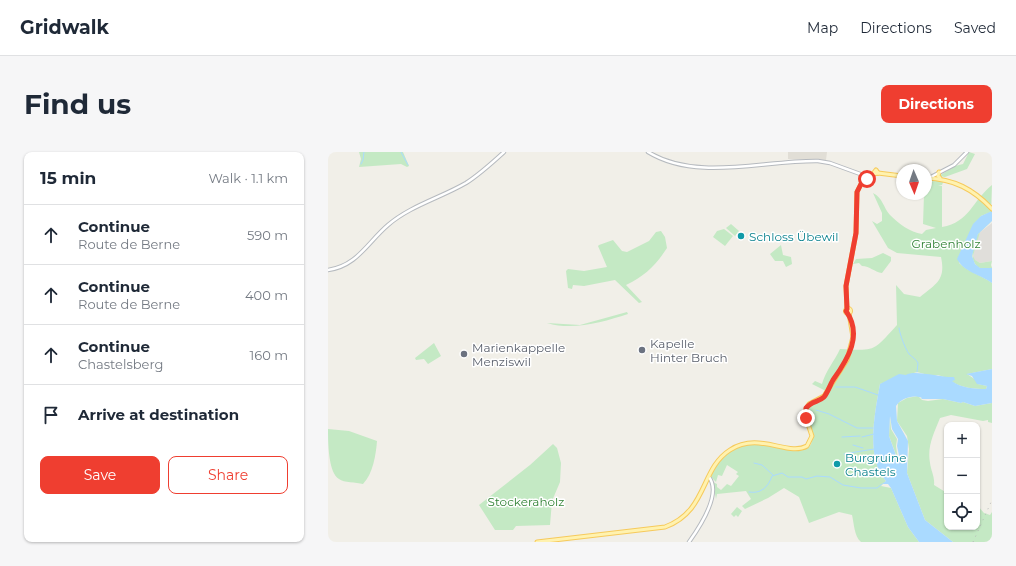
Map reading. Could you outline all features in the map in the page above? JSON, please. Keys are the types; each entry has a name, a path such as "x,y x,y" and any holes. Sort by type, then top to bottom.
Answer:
{"main road":[{"path":"328,270 341,268 352,262 383,230 396,219 465,183 504,152"},
{"path":"648,152 666,161 683,165 721,167 818,161 830,163 868,178 868,175 876,175 878,173 896,175"},
{"path":"932,176 954,165 967,152"},
{"path":"939,172 938,176 941,179"},
{"path":"537,542 665,527 677,522 690,511 721,458 732,448 754,442 796,449 805,448 809,444 812,436 806,417 806,409 809,404 822,398 827,392 845,364 852,344 853,332 849,313 846,312 846,291 856,233 857,192 864,177"},
{"path":"932,178 941,179 969,188 992,209"},
{"path":"689,542 708,513 712,483 710,477"},
{"path":"707,481 712,483"}],"shaded area":[{"path":"788,152 827,152 826,160 788,159"},
{"path":"992,223 992,261 980,263 974,260 973,256 978,236 980,232"}],"green space":[{"path":"359,152 403,152 409,166 407,167 401,164 359,167 361,159"},
{"path":"969,152 975,154 967,169 945,177 939,176 955,166 963,164"},
{"name":"Grabenholz","path":"944,180 942,185 938,185 942,186 942,227 959,221 965,216 985,191 992,185 991,212 981,216 959,263 992,283 992,369 967,374 976,380 978,384 987,386 986,389 963,387 951,381 954,377 944,377 938,375 932,376 917,372 880,384 873,434 876,460 886,481 881,486 891,488 908,527 919,542 861,542 856,533 852,515 839,512 809,523 799,497 784,488 768,498 745,509 742,506 751,499 746,491 717,494 716,499 713,482 717,484 717,487 721,490 727,484 731,486 739,476 736,474 738,472 727,465 722,476 718,475 716,482 711,477 717,464 732,449 752,443 770,444 799,450 810,446 812,437 806,416 808,406 823,399 828,392 812,384 815,381 822,384 840,349 861,350 873,348 878,345 897,325 896,285 904,294 920,297 938,281 942,271 941,257 897,253 888,248 872,221 877,224 882,221 882,213 873,193 879,197 890,215 905,227 922,234 926,230 936,228 923,224 924,200 932,200 932,181"},
{"path":"992,221 980,232 973,256 975,260 980,263 992,261 992,268 980,268 976,265 972,256 973,245 980,231"},
{"path":"731,224 739,231 735,236 726,228"},
{"path":"724,229 733,236 725,246 713,237 717,231"},
{"path":"661,231 665,237 667,248 650,270 626,285 642,302 639,303 615,280 584,286 573,285 572,289 568,288 566,271 568,269 584,271 607,267 598,246 599,245 613,240 622,251 627,252 649,241 656,232"},
{"path":"781,245 783,255 791,257 792,264 786,267 783,261 775,261 770,254"},
{"path":"883,253 891,257 891,261 882,273 862,266 859,263 853,264 856,259 872,258"},
{"path":"627,312 628,314 608,320 577,326 547,323 580,325"},
{"path":"434,343 441,356 428,364 424,359 416,360 415,358"},
{"path":"918,396 922,400 928,401 943,399 961,403 963,402 975,406 992,403 992,423 988,422 988,420 983,421 951,415 940,418 932,440 929,457 934,485 944,491 944,530 980,530 980,508 984,513 990,515 992,512 992,542 953,542 925,520 907,473 909,449 907,436 897,421 898,403 907,398"},
{"path":"890,417 891,429 897,439 896,446 898,460 889,436"},
{"path":"328,429 349,431 377,441 372,469 363,484 344,481 335,476 329,456"},
{"name":"Stockeraholz","path":"553,444 557,448 561,463 560,482 552,501 550,525 516,526 513,530 495,530 479,505 530,465"},
{"path":"737,507 742,511 738,517 736,515 734,517 731,514"}],"water":[{"path":"992,211 992,221 978,234 972,256 975,264 980,268 992,268 992,283 968,270 960,264 957,259 973,224 981,216"},
{"path":"992,369 992,403 975,406 963,402 961,403 943,399 921,399 922,398 915,396 904,399 896,406 897,421 908,441 907,473 925,520 953,542 919,542 908,527 891,488 888,484 882,484 886,481 876,460 873,434 880,384 899,374 906,375 910,373 922,373 954,377 955,380 952,381 964,387 986,389 987,386 977,384 972,376 966,374","holes":["890,416 892,429 898,439 897,446 900,460 898,461 889,436"]}],"waterway":[{"path":"361,164 364,152"},
{"path":"401,152 408,165"},
{"path":"899,328 907,351 918,363 917,372"},
{"path":"836,387 854,387"},
{"path":"855,387 878,395"},
{"path":"816,410 829,414 857,428 873,428"},
{"path":"862,437 874,434"},
{"path":"842,437 860,436"},
{"path":"853,445 863,448"},
{"path":"844,454 874,449"},
{"path":"754,463 762,465 773,475"},
{"path":"749,492 760,491 766,487 772,476 782,473 788,477 802,477 806,479 817,476 830,477 843,485 861,488 877,488 882,484"}],"railway":[{"path":"973,542 992,500"}],"place":[{"name":"Schloss Übewil","path":"741,236"},
{"name":"Kapelle Hinter Bruch","path":"642,350"},
{"name":"Marienkappelle Menziswil","path":"464,354"},
{"name":"Burgruine Chastels","path":"837,464"}],"route":[{"path":"806,418 806,408 809,404 826,395 832,382 842,369 849,356 853,332 849,313 846,311 847,281 856,233 857,192 864,178 867,179"}]}
